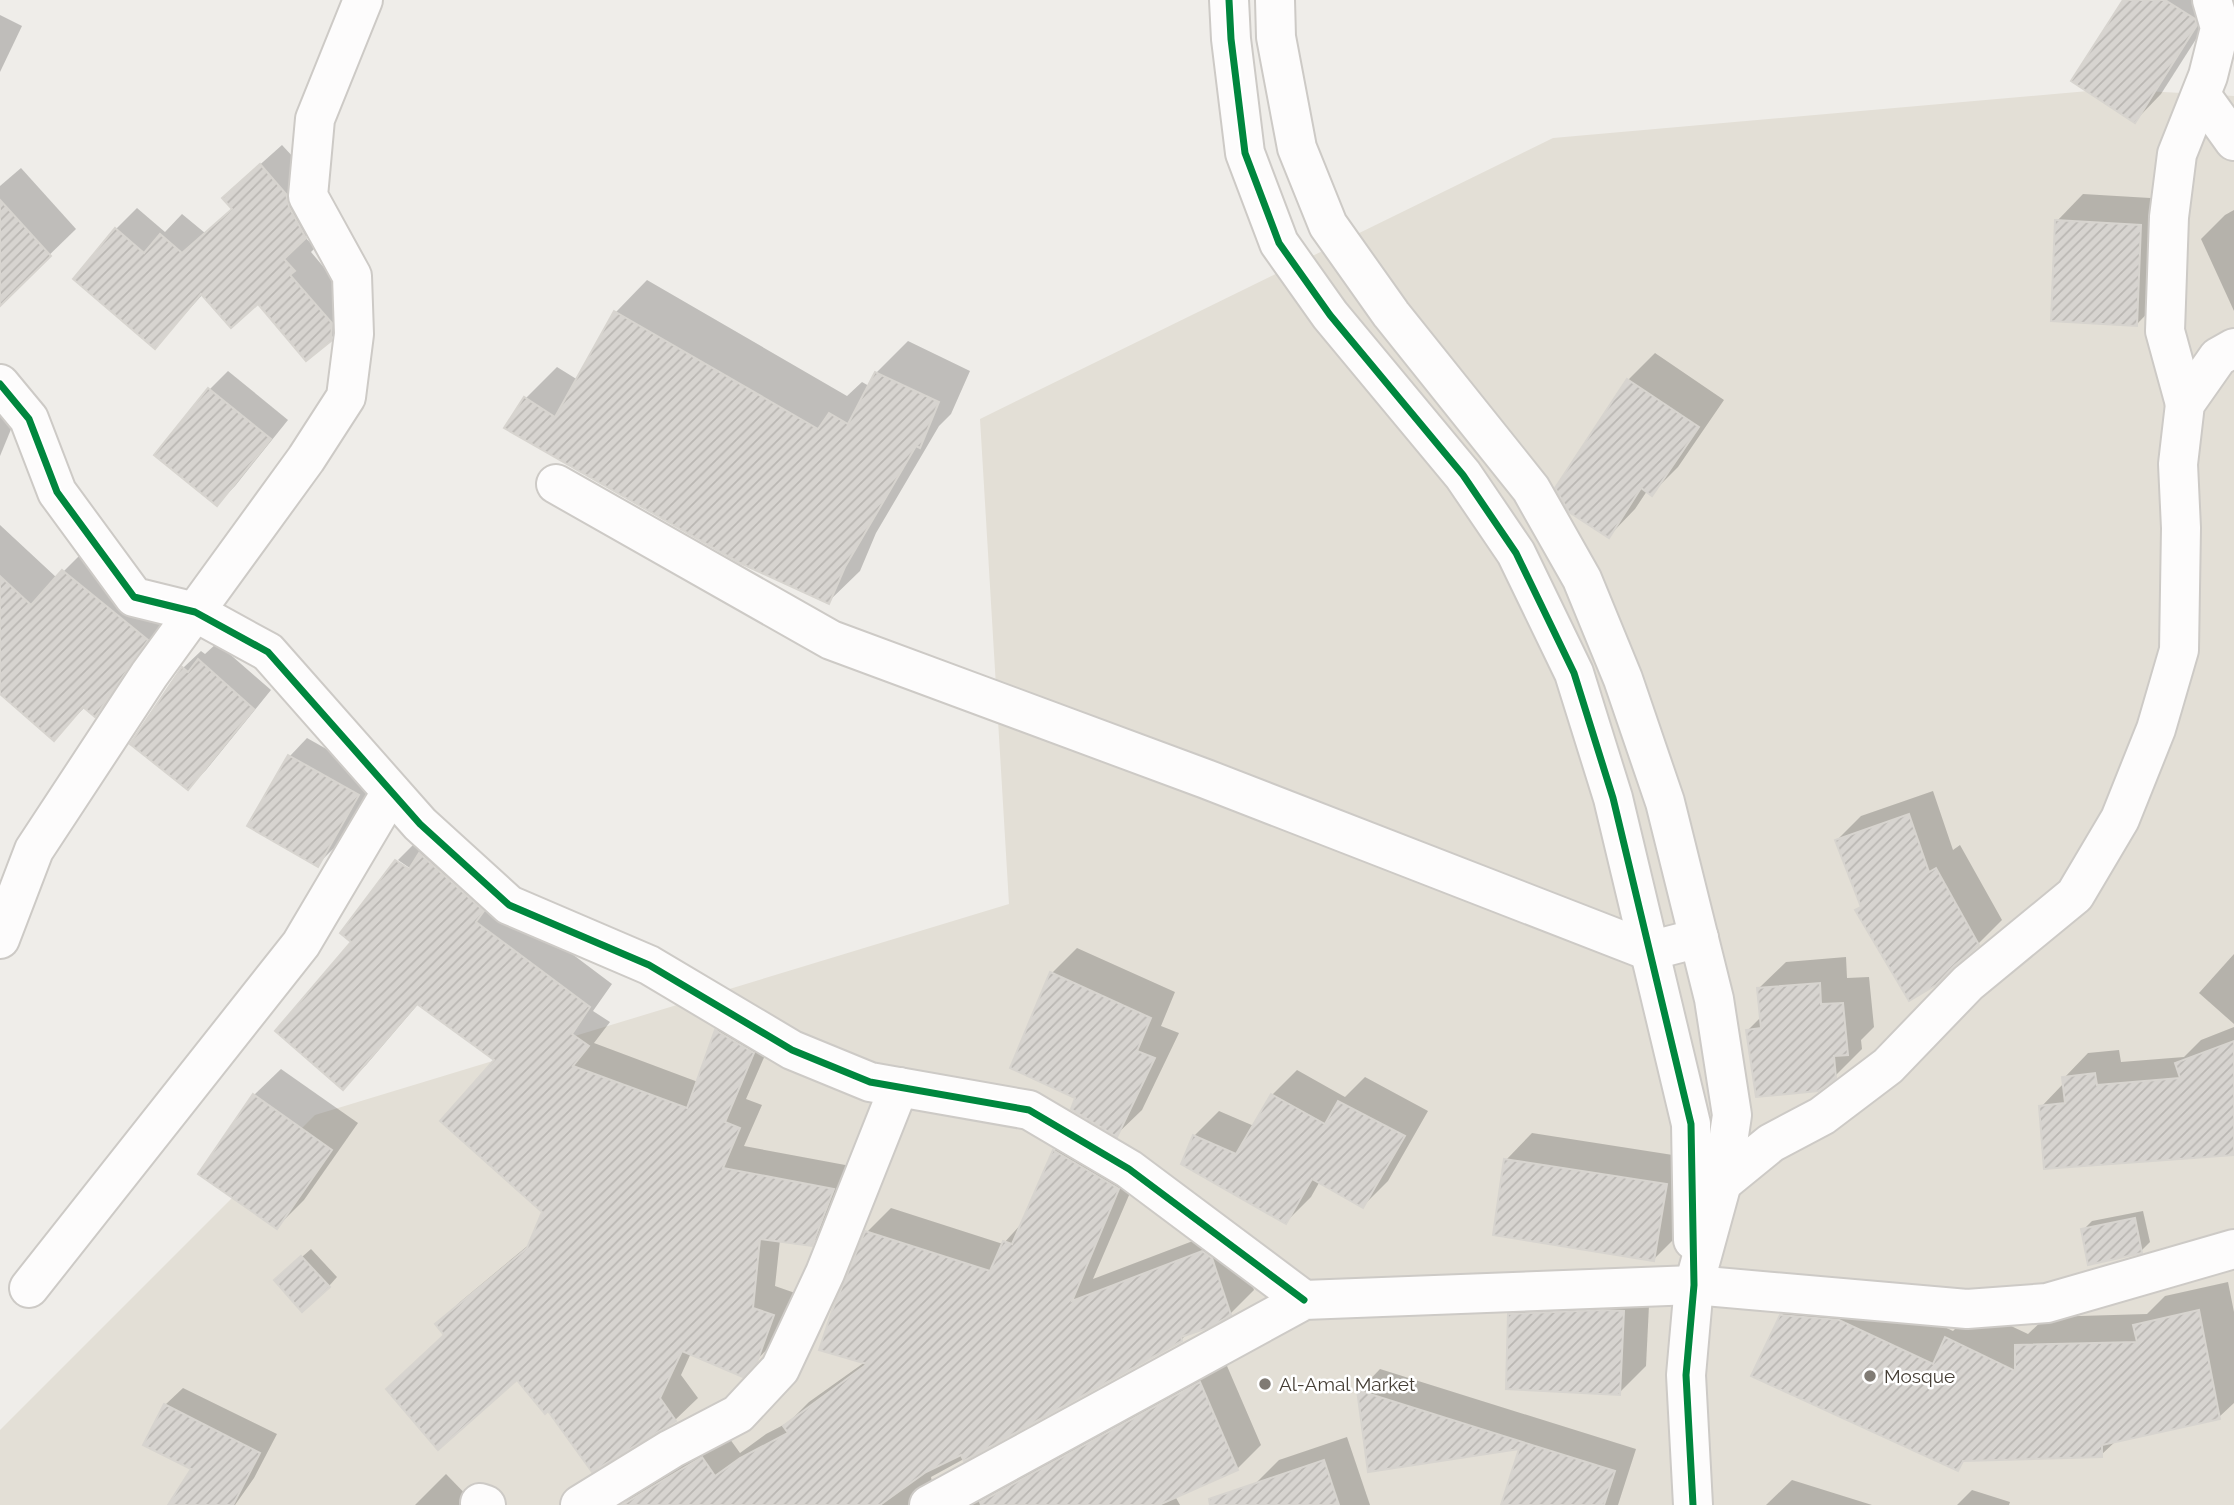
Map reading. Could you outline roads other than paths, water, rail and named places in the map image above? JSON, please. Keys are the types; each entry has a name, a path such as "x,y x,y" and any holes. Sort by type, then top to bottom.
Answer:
{"street":[{"path":"0,939 17,852 306,459 346,397 354,334 352,276 308,196 315,119 363,0"},
{"path":"1229,0 1245,153 1279,243 1330,315 1463,475 1516,553 1574,673 1613,798 1692,1124 1694,1285 1686,1375 1693,1505"},
{"path":"1275,0 1276,37 1297,148 1328,225 1391,314 1531,489 1582,579 1623,679 1665,802 1714,999 1732,1115 1722,1183 1694,1285"},
{"path":"1722,1183 1772,1143 1822,1116 1888,1066 1968,983 2075,895 2120,819 2156,729 2179,650 2178,464 2185,404 2165,331 2169,217 2178,154 2201,95 2222,15"},
{"path":"2201,95 2234,141"},
{"path":"2185,404 2218,357 2234,348"},
{"path":"0,384 29,419 57,492 134,597 195,612 268,652 420,824 509,905 649,965 792,1050 870,1082 1030,1110 1129,1169 1304,1300"},
{"path":"556,484 831,640 1219,784 1649,951 1699,938"},
{"path":"29,1288 301,944 391,792"},
{"path":"580,1505 671,1449 738,1414 780,1369 825,1273 899,1087"},
{"path":"929,1505 1304,1300 1694,1285 1967,1309 2047,1303 2234,1249"}],"place":[{"name":"Mosque","path":"1870,1376"},
{"name":"Al-Amal Market","path":"1265,1384"}]}
